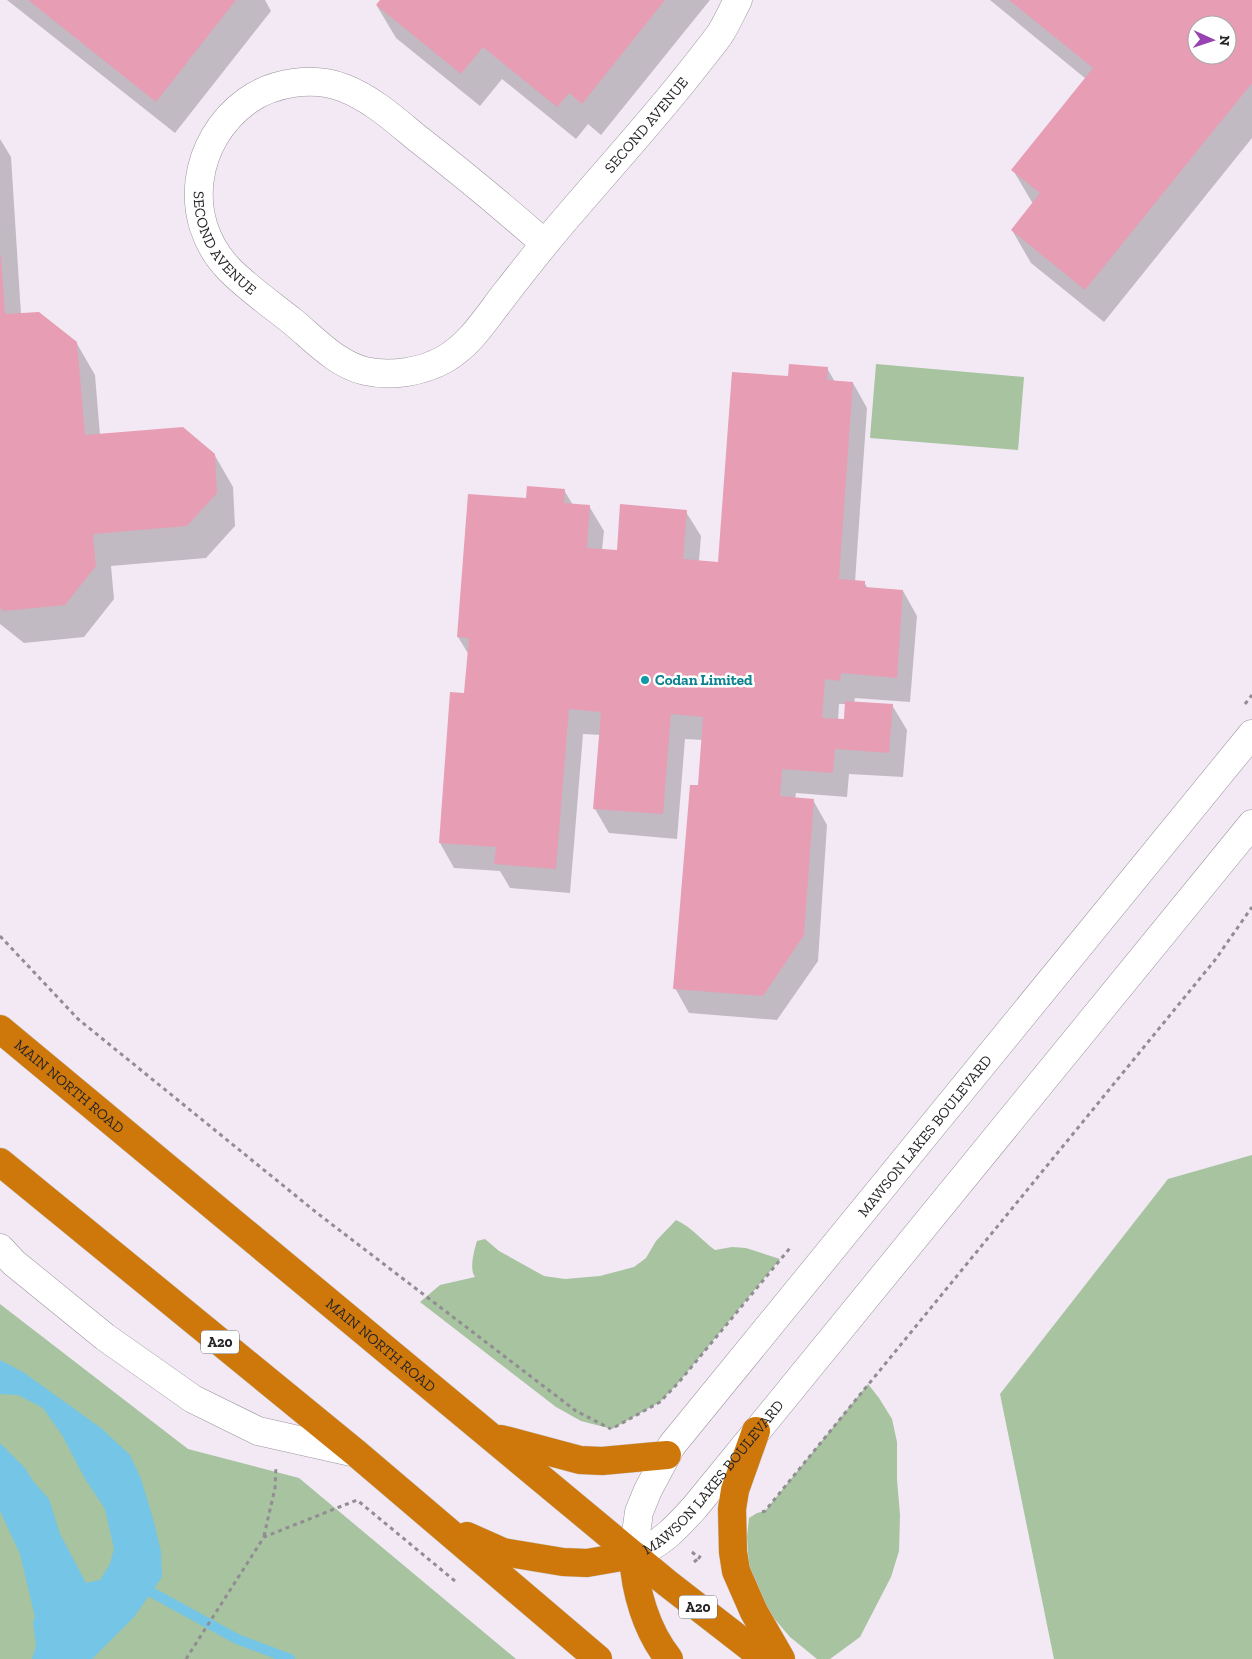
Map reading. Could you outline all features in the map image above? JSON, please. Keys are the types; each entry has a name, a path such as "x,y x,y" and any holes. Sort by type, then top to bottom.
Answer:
{"highway":[{"name":"MAIN NORTH ROAD","path":"0,1029 633,1555 765,1659"},
{"name":"A20","path":"0,1162 356,1453 598,1659"},
{"path":"756,1431 735,1490 732,1509 736,1571 754,1612 781,1659"},
{"path":"493,1437 580,1460 602,1462 667,1455"},
{"path":"440,1524 503,1552 530,1558 587,1563 633,1555 634,1577 640,1601 657,1645 669,1659"}],"street":[{"name":"SECOND AVENUE","path":"544,244 487,194 370,101 342,87 315,82 290,83 250,98 221,125 210,143 200,170 198,188 199,207 204,229 217,254 227,267 336,358 363,371 385,373 424,368 445,359 463,345 479,328 544,244 670,98 721,32 738,0"},
{"name":"MAWSON LAKES BOULEVARD","path":"1252,734 672,1445 648,1490 639,1512 633,1555 646,1550 676,1528 1252,824"},
{"path":"0,1248 14,1263 105,1337 193,1399 258,1430 356,1453"}],"path":[{"path":"694,1562 708,1547 757,1513 765,1511 1215,960 1252,907"},
{"path":"0,936 78,1019 309,1207 576,1411 612,1429"},
{"path":"186,1659 264,1537 275,1488 278,1435"},
{"path":"264,1537 357,1500"},
{"path":"689,1550 699,1558"}],"green space":[{"path":"876,364 1024,377 1018,450 870,438"},
{"path":"1252,1155 1252,1659 1054,1659 1000,1394 1168,1179"},
{"path":"676,1220 687,1226 715,1250 732,1247 746,1248 780,1259 679,1382 660,1402 612,1429 581,1421 556,1407 420,1302 440,1285 475,1277 472,1265 477,1241 485,1239 499,1251 544,1276 565,1279 600,1276 634,1267 646,1258 656,1241"},
{"path":"0,1304 188,1449 299,1478 516,1659 0,1659"},
{"path":"868,1384 892,1419 897,1442 897,1479 900,1515 899,1551 891,1577 860,1637 830,1659 817,1659 790,1637 772,1616 759,1595 749,1569 747,1537 749,1518 765,1511"}],"water":[{"path":"0,1360 23,1372 101,1428 130,1455 141,1479 161,1552 162,1577 134,1617 92,1659 32,1659 36,1646 33,1622 35,1617 20,1554 0,1511 0,1443 25,1468 33,1481 49,1499 60,1534 86,1583 100,1580 110,1564 114,1549 105,1509 84,1477 62,1435 43,1408 18,1395 0,1394"}],"building":[{"path":"28,0 236,0 156,102"},
{"path":"380,0 665,0 582,104 569,93 557,107 483,47 461,74 376,5"},
{"path":"1009,0 1252,0 1252,83 1085,290 1011,230 1040,193 1011,170 1093,68"},
{"path":"0,256 5,314 39,312 77,342 85,435 183,427 215,454 217,493 187,526 93,534 96,566 65,605 4,611 0,608"},
{"name":"Codan Limited","path":"789,364 828,367 827,380 853,382 839,579 865,581 865,587 903,590 897,678 841,673 840,681 825,679 822,718 844,719 845,701 893,704 889,753 835,749 833,773 782,769 780,796 814,799 804,935 763,996 673,989 690,785 698,785 703,717 671,714 663,814 593,809 601,712 569,709 556,869 494,864 496,847 439,843 450,692 464,693 469,638 457,637 468,494 526,498 527,486 565,489 564,503 590,505 587,548 617,550 620,504 687,510 683,559 718,562 732,372 788,376"}],"waterway":[{"path":"151,1592 237,1639 290,1659"}],"place":[{"name":"Codan Limited","path":"645,680"}]}
